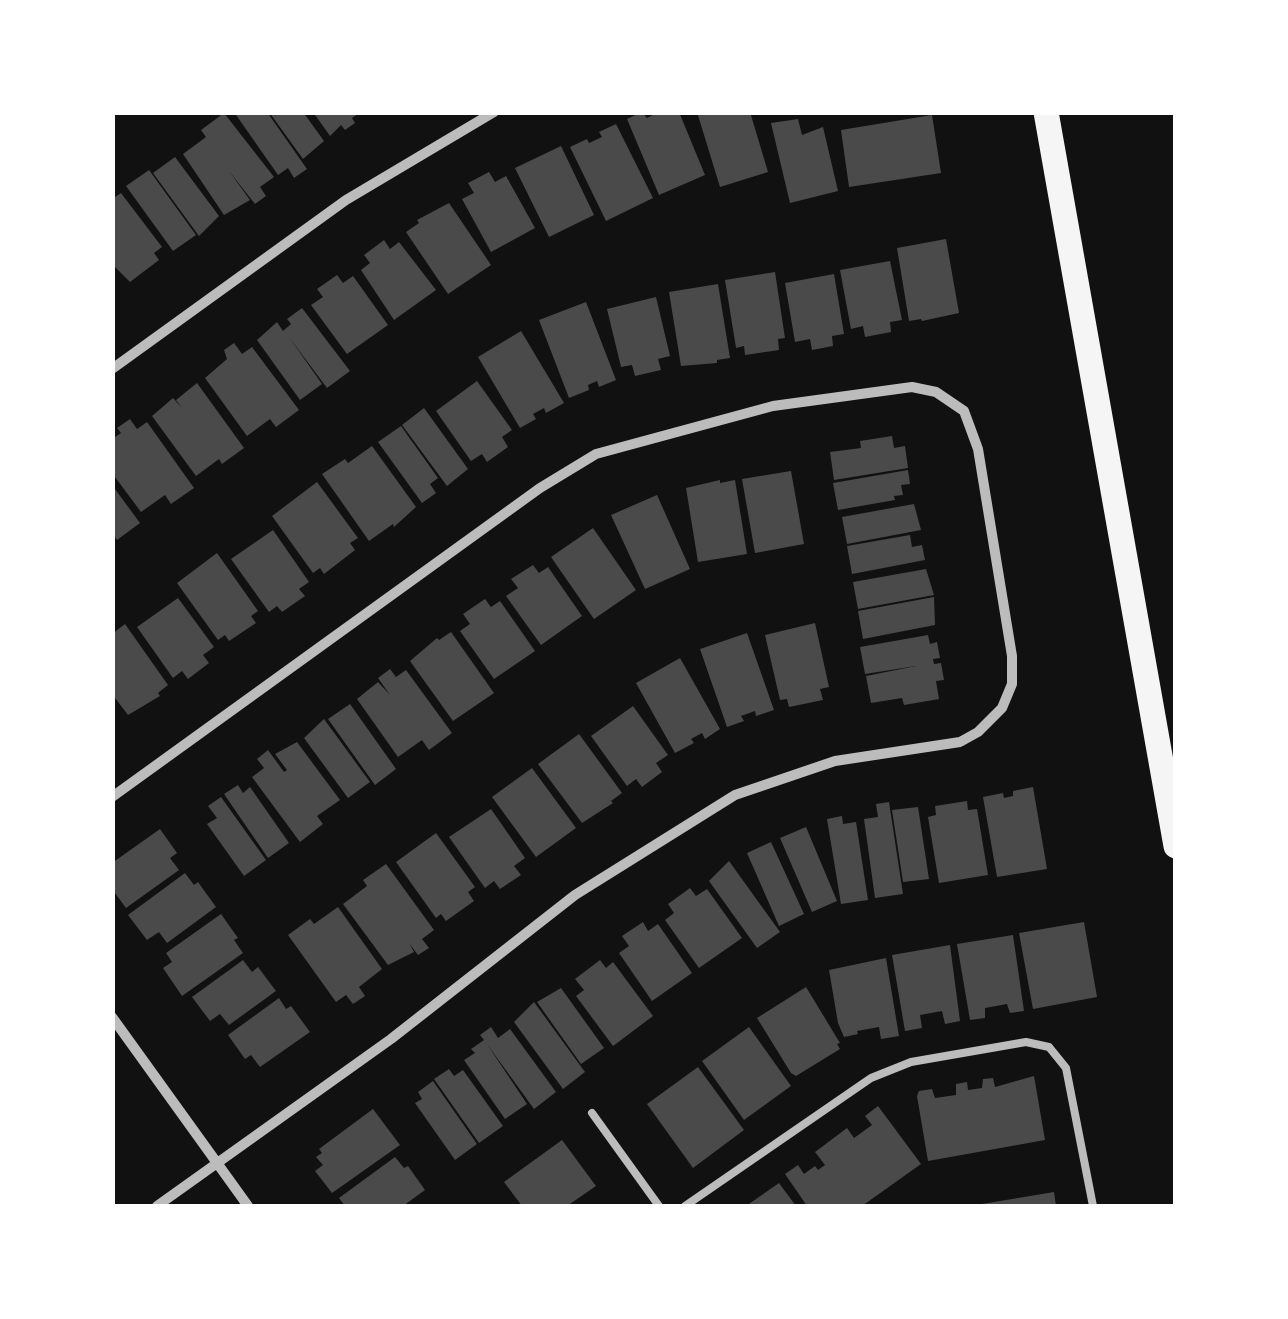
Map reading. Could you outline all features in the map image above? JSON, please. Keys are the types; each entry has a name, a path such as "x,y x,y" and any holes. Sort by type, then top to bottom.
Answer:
{"main road":[{"path":"1046,112 1175,838"}],"street":[{"path":"112,368 346,200 494,112"},
{"path":"112,797 540,488 596,454 773,406 912,387 936,392 964,411 978,450 1012,656 1012,684 1002,708 978,732 960,742 836,761 735,795 575,895 391,1039 158,1206"},
{"path":"112,1017 248,1206"}],"lane":[{"path":"685,1206 870,1078 921,1060 1026,1042 1048,1047 1066,1068 1092,1206"},
{"path":"592,1112 659,1206"}],"building":[{"path":"234,112 267,112 307,169 294,178 288,168 278,175"},
{"path":"269,112 303,112 324,141 303,159"},
{"path":"313,112 361,112 352,118 355,123 345,130 341,125 330,136"},
{"path":"642,112 647,118 659,112 679,112 705,175 659,195 627,119"},
{"path":"697,112 750,112 768,172 720,187"},
{"path":"224,113 274,177 260,187 266,196 255,204 229,171 250,200 224,215 183,154 206,137 201,130"},
{"path":"932,115 941,173 849,187 841,130"},
{"path":"798,119 802,135 823,127 838,191 790,203 771,123"},
{"path":"616,124 653,198 606,221 570,147 602,137 599,132"},
{"path":"561,146 594,215 549,237 515,168"},
{"path":"175,157 219,216 199,236 153,173"},
{"path":"149,170 196,235 173,251 126,186"},
{"path":"489,172 495,182 506,176 535,228 491,252 462,199 474,193 468,183"},
{"path":"121,193 162,247 154,253 159,260 130,282 112,264 112,199"},
{"path":"449,203 491,265 448,294 406,232 419,223 417,220"},
{"path":"946,239 959,313 909,321 897,248"},
{"path":"384,240 390,249 399,242 436,290 394,320 361,270 370,263 364,255"},
{"path":"890,261 902,320 890,322 891,332 865,337 863,326 851,329 840,270"},
{"path":"775,272 785,338 778,339 779,350 745,355 744,346 736,348 725,280"},
{"path":"834,274 844,334 832,336 833,346 812,350 810,339 795,342 785,283"},
{"path":"337,275 343,283 353,276 388,325 347,354 311,305 323,297 317,289"},
{"path":"718,284 730,358 681,366 669,292"},
{"path":"656,297 670,356 658,359 661,370 635,376 632,365 621,367 607,309"},
{"path":"586,302 616,380 599,387 597,381 588,385 589,390 569,398 539,320"},
{"path":"302,308 350,371 327,388 289,337 322,384 300,400 257,340 277,322 283,331 291,324 287,319"},
{"path":"521,331 564,403 546,413 544,408 533,414 536,419 520,428 478,357"},
{"path":"234,343 242,354 252,347 299,410 276,427 270,419 247,436 205,378 227,359 224,350"},
{"path":"477,381 512,430 502,437 508,447 487,462 482,454 471,461 436,411"},
{"path":"197,383 244,448 222,464 219,459 196,476 152,416 173,398 182,408 176,400"},
{"path":"424,408 468,469 447,486 402,425"},
{"path":"130,419 137,429 147,422 194,488 171,504 165,495 141,512 112,473 112,439 121,433 117,428"},
{"path":"401,426 438,478 430,484 436,493 422,503 378,442"},
{"path":"892,436 894,448 905,446 908,468 834,480 830,452 861,448 860,441"},
{"path":"372,446 416,507 394,527 393,524 369,541 322,474 345,459 348,463"},
{"path":"908,470 910,484 901,485 903,495 894,496 895,500 838,510 833,483"},
{"path":"791,471 804,544 755,553 742,479"},
{"path":"735,480 747,554 698,562 686,488"},
{"path":"317,482 358,538 350,543 355,550 324,574 320,568 313,573 272,516"},
{"path":"112,485 140,523 117,540 112,533"},
{"path":"657,495 690,569 645,589 611,515"},
{"path":"914,504 921,530 847,544 842,517"},
{"path":"593,528 636,590 594,619 551,557"},
{"path":"273,530 309,582 299,589 305,596 282,612 277,606 269,612 231,559"},
{"path":"910,535 912,547 922,545 925,560 852,574 847,546"},
{"path":"217,553 258,611 251,616 256,623 229,641 225,635 218,640 177,583"},
{"path":"533,565 539,573 548,567 582,616 541,645 506,596 518,588 511,579"},
{"path":"926,569 934,595 858,609 853,582"},
{"path":"934,597 935,625 863,639 858,611"},
{"path":"178,598 214,647 203,655 209,663 188,679 182,671 173,678 137,627"},
{"path":"485,599 491,607 500,601 535,651 494,679 460,631 470,624 463,614"},
{"path":"815,623 829,687 820,689 823,700 789,707 787,699 780,700 765,635"},
{"path":"125,624 168,685 158,693 160,696 128,715 112,694 112,634"},
{"path":"451,632 494,693 453,721 410,661 437,638"},
{"path":"747,633 774,710 741,716 744,721 727,727 700,649"},
{"path":"928,635 930,644 937,642 940,658 933,659 934,664 941,663 944,680 936,681 939,699 904,705 902,698 871,703 866,676 916,666 865,674 860,647"},
{"path":"680,658 720,729 705,739 702,733 691,739 694,743 675,753 636,683"},
{"path":"390,669 396,677 406,670 452,733 429,750 422,740 398,757 357,699 378,682 390,695 378,678"},
{"path":"350,704 396,769 375,785 328,719"},
{"path":"633,706 668,755 656,763 662,772 642,787 636,779 627,786 591,736"},
{"path":"324,719 370,782 348,798 304,738"},
{"path":"579,734 622,793 582,823 538,764"},
{"path":"297,742 340,800 317,816 323,824 300,842 252,777 264,768 257,759 268,750 284,772 287,770 275,754"},
{"path":"532,768 576,828 536,857 492,797"},
{"path":"238,785 243,793 250,787 289,843 268,858 224,794"},
{"path":"1033,787 1047,869 997,877 983,797 1003,793 1004,798 1013,796 1013,791"},
{"path":"221,797 266,860 244,876 207,824 217,818 208,806"},
{"path":"967,801 968,810 977,809 988,875 939,883 928,817 936,815 935,806"},
{"path":"889,802 903,894 875,898 864,819 878,817 876,804"},
{"path":"918,807 929,879 903,882 892,810"},
{"path":"491,809 525,858 514,866 521,875 500,889 494,881 485,888 449,837"},
{"path":"842,816 843,824 856,822 868,900 841,904 827,819"},
{"path":"806,827 837,901 812,912 780,838"},
{"path":"160,829 177,853 170,858 179,870 126,908 112,889 112,863"},
{"path":"436,833 475,887 468,892 474,901 446,921 441,914 436,918 396,862"},
{"path":"771,842 804,914 779,926 747,853"},
{"path":"729,861 780,932 757,948 709,881"},
{"path":"386,864 434,930 422,939 429,948 418,955 409,943 414,952 388,965 343,904 367,886 363,880"},
{"path":"185,873 194,885 198,882 216,907 167,943 159,932 147,940 128,915"},
{"path":"690,888 696,896 707,889 742,938 699,968 665,920 674,913 668,904"},
{"path":"338,907 382,969 359,987 365,996 353,1004 346,995 336,1002 288,935 310,919 314,924"},
{"path":"221,914 238,938 234,940 243,953 182,996 163,968 172,962 166,953"},
{"path":"643,922 648,931 658,924 692,973 652,1001 619,953 629,946 622,936"},
{"path":"1084,922 1097,997 1033,1009 1019,933"},
{"path":"1013,935 1024,1011 1010,1013 1007,1004 985,1008 985,1018 970,1020 957,944"},
{"path":"950,945 960,1021 945,1024 942,1011 920,1015 922,1028 905,1031 892,955"},
{"path":"886,958 899,1036 881,1039 879,1027 844,1037 829,970"},
{"path":"243,960 252,972 258,967 276,991 229,1025 220,1014 210,1021 192,997"},
{"path":"600,960 606,968 613,962 653,1016 613,1046 576,996 584,990 575,979"},
{"path":"806,987 840,1049 796,1076 757,1018"},
{"path":"561,988 604,1048 581,1064 537,1002"},
{"path":"279,998 286,1009 291,1006 310,1032 260,1067 251,1055 245,1059 228,1035"},
{"path":"534,1002 585,1072 563,1089 514,1022"},
{"path":"491,1027 498,1038 510,1029 556,1092 534,1109 487,1044 527,1104 505,1119 464,1060 475,1053 471,1049 484,1040 480,1035"},
{"path":"749,1027 791,1086 744,1120 702,1061"},
{"path":"698,1067 744,1130 693,1168 647,1104"},
{"path":"449,1069 454,1076 463,1070 503,1126 479,1143 434,1079"},
{"path":"1034,1076 1045,1140 928,1161 919,1091 932,1089 935,1098 956,1095 956,1084 967,1082 968,1090 982,1088 983,1079 993,1078 995,1087"},
{"path":"433,1081 477,1144 455,1160 415,1103 422,1099 418,1092"},
{"path":"878,1106 921,1164 862,1206 807,1206 785,1174 798,1165 804,1174 815,1166 818,1170 825,1165 815,1152 847,1128 854,1138 872,1125 865,1116"},
{"path":"373,1109 400,1145 332,1193 315,1171 323,1165 316,1157 322,1153 319,1149"},
{"path":"562,1140 596,1186 567,1206 522,1206 504,1182"},
{"path":"395,1157 404,1168 408,1166 425,1190 403,1206 345,1206 339,1198"},
{"path":"779,1183 796,1206 746,1206"},
{"path":"1054,1192 1056,1206 982,1206 982,1204"}]}
